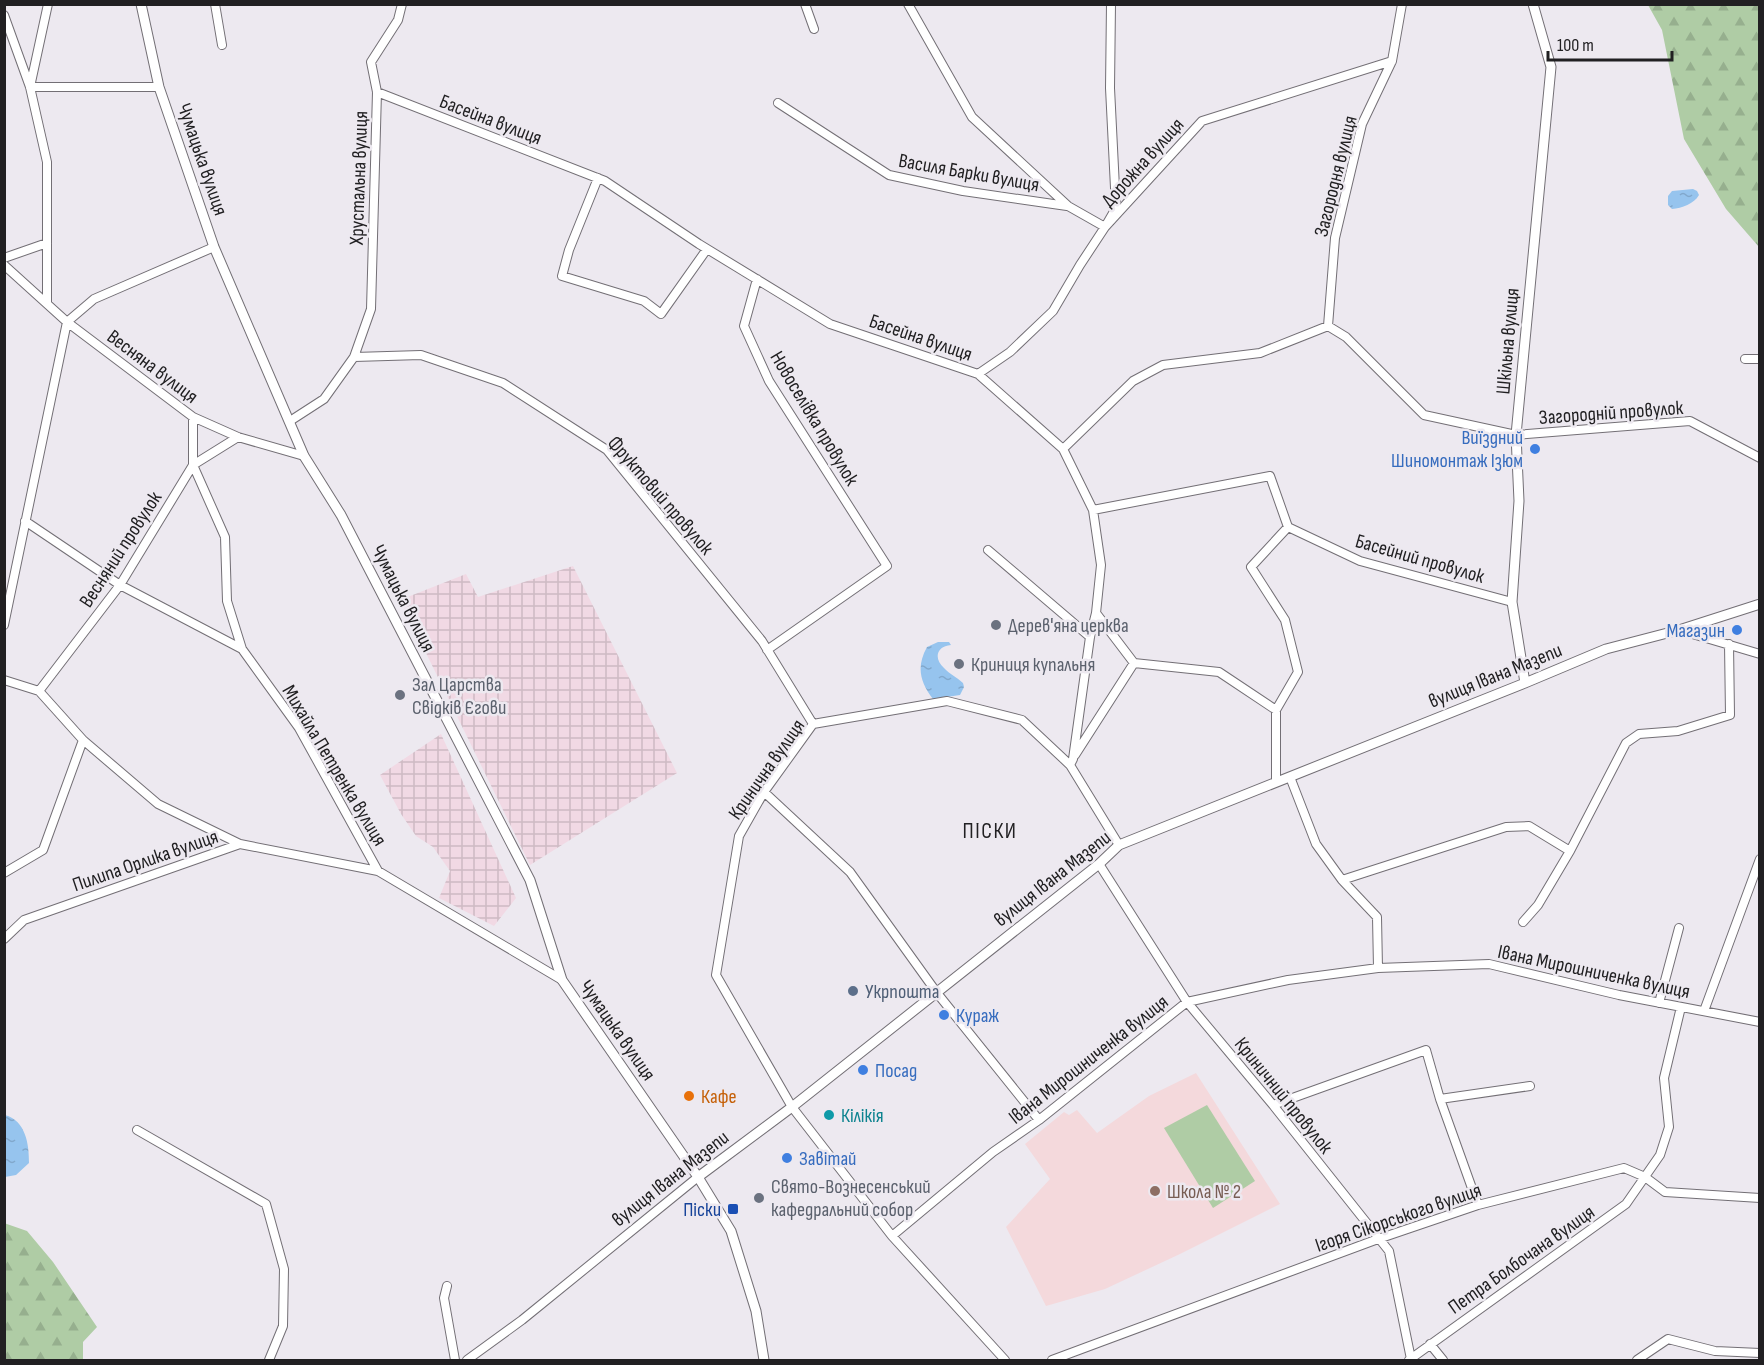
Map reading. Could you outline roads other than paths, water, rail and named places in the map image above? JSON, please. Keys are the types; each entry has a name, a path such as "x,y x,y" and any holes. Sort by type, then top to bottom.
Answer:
{"street":[{"path":"30,87 48,4"},
{"name":"Чумацька вулиця","path":"141,4 159,87 214,246 304,456 341,515 530,880 561,980 698,1177 731,1231 756,1311 764,1360"},
{"path":"215,4 222,45"},
{"name":"Хрустальна вулиця","path":"290,421 324,399 354,357 371,309 377,92 371,62 398,20 402,4"},
{"path":"806,4 814,29"},
{"path":"908,4 972,117 1068,206 1105,228 1116,208 1110,88 1111,4"},
{"name":"Загородня вулиця","path":"1328,326 1335,238 1362,124 1392,61 1402,4"},
{"name":"Шкільна вулиця","path":"1525,683 1512,602 1519,501 1516,435 1551,68 1533,4"},
{"path":"4,15 30,87 46,162 47,303"},
{"name":"Дорожна вулиця","path":"978,374 1010,352 1053,311 1105,228 1202,121 1392,61"},
{"path":"30,87 159,87"},
{"name":"Басейна вулиця","path":"377,92 598,178 706,249 830,324 978,374 1063,449 1092,510 1101,565 1096,613 1090,637 1071,762"},
{"name":"Василя Барки вулиця","path":"778,103 889,176 963,191 1068,206"},
{"path":"598,178 569,250 562,276 644,301 661,314 706,249"},
{"path":"4,258 47,243"},
{"path":"4,626 67,322 94,299 214,246"},
{"name":"Весняна вулиця","path":"4,265 67,322 194,417 238,437 304,456"},
{"name":"Новоселівка провулок","path":"757,279 744,326 769,381 887,566 767,650"},
{"path":"1063,449 1133,381 1163,364 1260,353 1328,326"},
{"name":"Загородній провулок","path":"1328,326 1346,337 1424,415 1516,435 1690,421 1760,459"},
{"name":"Фруктовий провулок","path":"354,357 421,355 503,383 607,450 755,632 813,724"},
{"path":"1745,359 1760,359"},
{"path":"194,417 193,465 225,537 227,601 242,649"},
{"name":"Весняний провулок","path":"39,692 120,585 193,465 238,437"},
{"path":"1092,510 1270,476 1288,526 1251,567 1285,620 1298,672 1276,710 1276,782"},
{"name":"Михайла Петренка вулиця","path":"25,521 120,585 242,649 298,728 378,871"},
{"name":"Басейний провулок","path":"1288,526 1360,561 1512,602"},
{"path":"988,550 1090,637"},
{"name":"вулиця Івана Мазепи","path":"467,1360 522,1320 698,1177 792,1107 937,993 1099,864 1119,845 1606,649 1679,630 1760,604"},
{"path":"1096,613 1134,663 1219,672 1276,710"},
{"path":"1679,630 1760,654"},
{"path":"1523,922 1538,905 1570,851 1626,743 1639,734 1678,731 1730,715 1729,644"},
{"path":"1071,762 1134,663"},
{"path":"4,680 39,692 83,740 158,804 240,844"},
{"name":"Кринична вулиця","path":"792,1107 716,975 738,836 764,792 813,724 947,701 1022,720 1071,762 1119,845"},
{"path":"4,873 43,850 83,740"},
{"path":"1290,777 1316,844 1342,880 1377,917 1378,968"},
{"path":"764,792 850,872 937,993 1039,1120"},
{"path":"1342,880 1506,827 1529,826 1570,851"},
{"name":"Пилипа Орлика вулиця","path":"4,939 24,920 240,844 378,871 561,980"},
{"path":"1704,1011 1760,859"},
{"name":"Криничний провулок","path":"1099,864 1187,1002 1273,1105 1389,1251 1409,1360"},
{"path":"1659,1003 1678,928"},
{"name":"Івана Мирошниченка вулиця","path":"892,1236 993,1152 1039,1120 1187,1002 1288,980 1378,968 1489,964 1659,1003 1760,1022"},
{"name":"Петра Болбочана вулиця","path":"1409,1360 1626,1204 1660,1155 1669,1127 1664,1078 1681,1007"},
{"path":"1273,1105 1426,1050 1440,1099 1478,1205"},
{"path":"1440,1099 1530,1086"},
{"path":"792,1107 892,1236 1005,1360"},
{"path":"137,1130 266,1204 284,1269 283,1326 269,1360"},
{"name":"Ігоря Сікорського вулиця","path":"1052,1360 1378,1239 1478,1205 1624,1167 1644,1177 1665,1192 1760,1198"},
{"path":"447,1286 444,1298 455,1360"},
{"path":"1637,1360 1668,1339 1715,1351 1760,1353"},
{"path":"1430,1344 1443,1360"}],"water":[{"path":"1693,189 1699,195 1691,203 1672,209 1668,205 1668,196 1672,191"},
{"path":"938,642 949,642 951,645 940,650 938,660 946,670 963,683 964,687 960,695 933,699 922,680 921,661 927,647"},
{"path":"5,1115 18,1122 25,1134 29,1163 16,1175 5,1177"}],"place":[{"name":"Виїздний Шиномонтаж Ізюм","path":"1535,449"},
{"name":"Дерев'яна церква","path":"996,625"},
{"name":"Магазин","path":"1737,630"},
{"name":"Криниця купальня","path":"959,664"},
{"name":"Зал Царства Свідків Єгови","path":"400,695"},
{"name":"Укрпошта","path":"853,991"},
{"name":"Кураж","path":"944,1015"},
{"name":"Посад","path":"863,1070"},
{"name":"Кафе","path":"689,1096"},
{"name":"Кілікія","path":"829,1115"},
{"name":"Завітай","path":"787,1158"},
{"name":"Школа № 2","path":"1155,1191"},
{"name":"Свято-Вознесенський кафедральний собор","path":"759,1198"},
{"name":"Піски","path":"733,1209"}],"district":[{"name":"ПІСКИ","path":"990,830"}]}
